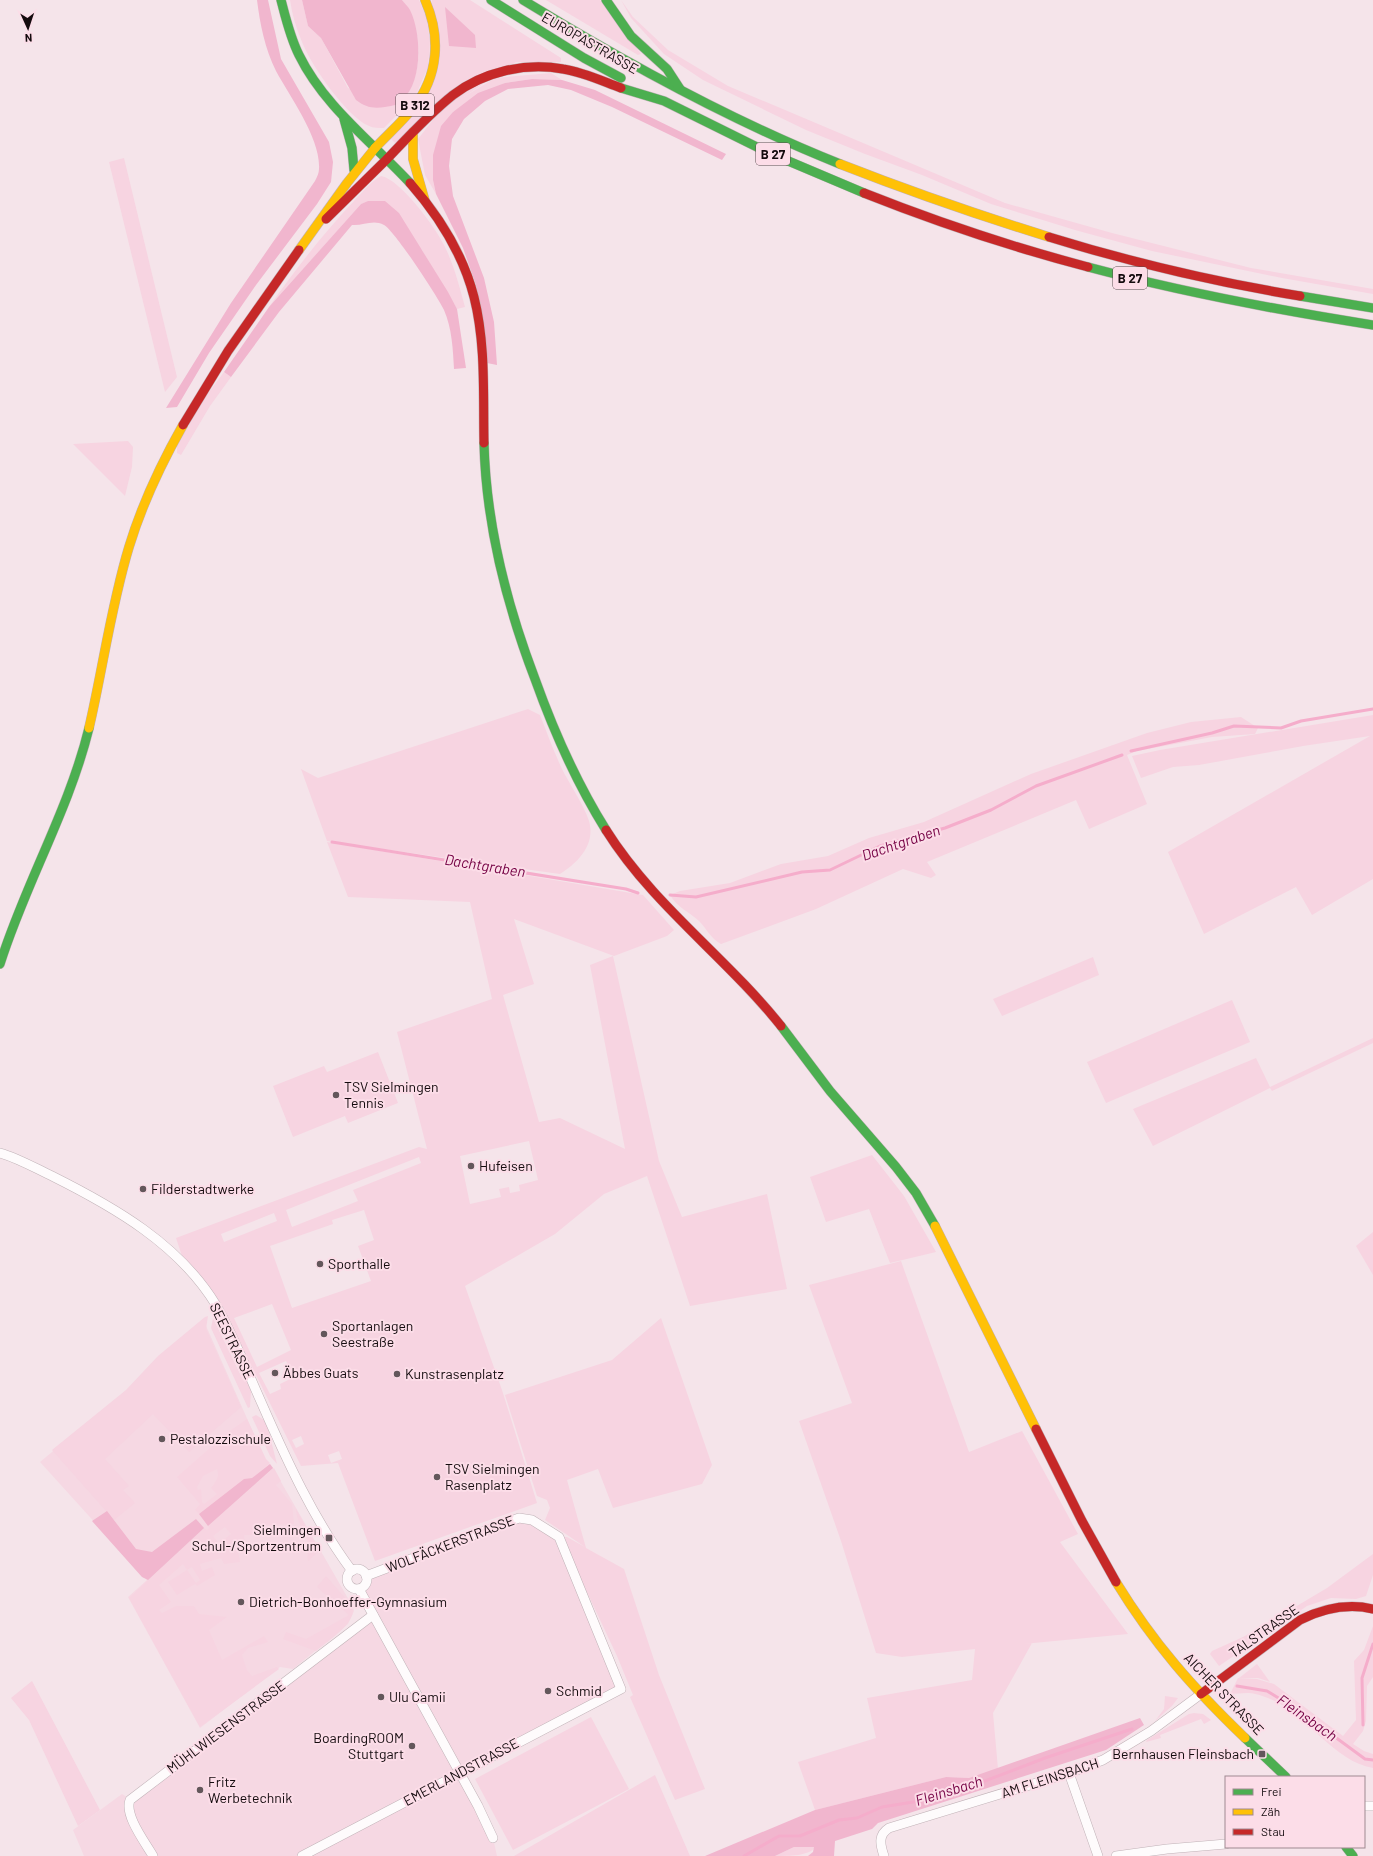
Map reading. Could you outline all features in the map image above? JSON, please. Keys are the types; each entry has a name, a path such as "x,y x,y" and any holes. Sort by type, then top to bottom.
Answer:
{"main road":[{"name":"AICHER STRASSE","path":"281,0 286,23 302,63 319,89 344,118 387,159 424,201 446,230 468,278 477,313 486,482 491,528 507,598 524,650 555,732 576,778 612,839 644,881 686,928 757,996 834,1096 895,1166 912,1188 939,1234 1058,1474 1108,1568 1146,1628 1156,1642 1201,1694 1285,1776"},
{"name":"B 312","path":"374,148 412,110 424,92 433,71 436,51 436,33 432,17 425,0"},
{"name":"EUROPASTRASSE","path":"491,0 584,58 656,97"},
{"name":"B 27","path":"523,0 594,44 680,90 762,130 862,173 953,208 1037,235 1149,265 1211,279 1373,308"},
{"path":"606,0 631,36 667,69 680,90"},
{"path":"317,226 337,209 387,159 432,111 459,89 488,75 514,69 543,66 558,68 601,79 625,91 656,97"},
{"name":"B 27","path":"656,97 701,121 804,168 900,207 1025,249 1102,271 1209,296 1280,310 1373,325"},
{"path":"344,118 352,148 354,170"},
{"path":"413,132 411,150 412,160 424,201"},
{"path":"0,964 17,911 59,816 78,766 95,702 123,568 140,514 156,476 186,417 225,353 317,226 354,170 374,148"},
{"name":"TALSTRASSE","path":"1201,1694 1300,1620 1309,1615 1342,1606 1372,1606"},
{"path":"1347,1848 1353,1856"}],"street":[{"name":"SEESTRASSE","path":"0,1152 24,1162 95,1198 115,1210 155,1238 195,1276 206,1289 225,1321 302,1490 332,1543 352,1571"},
{"name":"WOLFÄCKERSTRASSE","path":"366,1576 519,1518 532,1520 559,1537 621,1689"},
{"path":"352,1571 362,1571 366,1576 366,1583 359,1589 353,1588 347,1582 348,1575 352,1571"},
{"path":"359,1589 460,1773 493,1838"},
{"name":"MÜHLWIESENSTRASSE","path":"153,1856 130,1816 130,1800 373,1615"},
{"name":"EMERLANDSTRASSE","path":"302,1856 621,1689"},
{"name":"AM FLEINSBACH","path":"884,1856 880,1841 884,1831 1069,1773 1115,1754 1168,1719 1201,1694"},
{"path":"1069,1773 1098,1856"},
{"path":"1116,1856 1167,1848 1225,1844"}],"shaded area":[{"path":"257,0 268,0 281,59 329,142 333,162 331,182 317,204 256,285 209,353 177,407 166,408 231,303 315,181 319,172 318,157 310,132 304,118 276,71 269,54 261,27"},
{"path":"290,0 302,0 308,26 321,38 348,88 396,105 409,91 417,69 418,57 417,32 402,0 419,0 427,19 430,42 428,67 415,97 384,128 371,127 360,120 350,112 330,89 313,63 302,42 294,21"},
{"path":"302,0 402,0 409,9 414,20 418,46 416,74 412,86 406,96 396,105 381,108 369,107 356,100 321,38 308,26"},
{"path":"432,0 470,0 561,58 561,62 516,62 395,143 391,139 427,101"},
{"path":"546,0 600,0 641,54 638,55"},
{"path":"621,0 633,17 668,50 728,86 1005,203 1112,233 1251,268 1373,289 1373,294 1282,278 1152,251 1075,230 991,204 922,175 806,130 703,80 664,54 631,18"},
{"path":"445,7 475,35 476,48 449,46"},
{"path":"551,73 562,80 532,79 505,83 453,112 433,180 436,194 425,175 418,139 440,111 495,78"},
{"path":"532,79 562,80 595,90 726,154 722,160 612,107 571,90 548,85 508,89 485,101 464,119 452,139 449,166 453,196 484,278 494,322 497,365 487,363 476,285 463,248 436,194 433,180 433,155 441,126 453,112 478,93 505,83"},
{"path":"124,158 177,377 165,392 109,162"},
{"path":"381,176 389,179 398,186 417,205 440,237 448,253 465,307 457,309 422,250 369,201 361,204 269,307 331,226 373,181"},
{"path":"368,201 385,201 399,213 448,292 457,309 466,368 454,369 452,339 447,317 425,279 406,251 389,230 380,223 372,223 352,225 279,312 231,377 224,372 269,307 361,204"},
{"path":"224,372 231,377 210,406 181,455 177,453 177,446 200,404"},
{"path":"128,441 133,447 132,467 125,496 73,444"},
{"path":"528,709 540,715 562,769 581,802 589,821 590,838 584,852 573,864 560,874 327,841 301,769 318,778"},
{"path":"1373,715 1373,879 1312,915 1296,887 1204,934 1168,852 1370,736 1303,746 1199,765 1173,767 1141,778 1132,756 1160,750"},
{"path":"1241,717 1258,728 1255,734 1212,737 1137,751 1127,755 1147,804 1089,829 1076,800 927,862 936,875 931,878 903,869 816,909 721,944 711,936 699,921 676,903 670,895 680,891 730,883 781,864 828,856 869,838 924,822 1031,774 1147,733 1191,722"},
{"path":"327,842 643,895 674,930 667,936 614,956 514,919 534,984 503,995 539,1122 560,1118 625,1149 590,965 613,956 659,1161 682,1217 767,1194 787,1289 690,1306 647,1176 604,1194 555,1234 465,1286 502,1390 537,1503 375,1561 338,1463 301,1466 252,1367 182,1256 176,1238 419,1147 427,1149 397,1032 492,999 470,902 348,897","holes":["529,1141 538,1180 519,1185 520,1191 510,1193 509,1187 499,1189 501,1197 470,1204 460,1156","419,1157 421,1163 353,1190 358,1201 292,1227 286,1210","364,1210 374,1240 358,1246 371,1281 292,1308 270,1246 333,1224 332,1220","274,1213 277,1221 224,1242 221,1234","272,1304 291,1350 257,1367 234,1318","286,1361 294,1377 280,1384 281,1389 270,1394 259,1373","301,1436 304,1444 296,1448 292,1440","339,1451 342,1459 331,1463 328,1455"]},
{"path":"1093,957 1099,975 1002,1016 993,999"},
{"path":"1232,1000 1250,1042 1106,1103 1087,1062"},
{"path":"1373,1038 1373,1043 1272,1091 1270,1088 1153,1146 1133,1109 1256,1058 1270,1087"},
{"name":"TSV Sielmingen Tennis","path":"378,1052 398,1103 348,1123 345,1116 293,1137 273,1086 324,1066 327,1072"},
{"path":"872,1155 904,1196 936,1252 890,1263 869,1209 826,1222 810,1177"},
{"path":"1373,1232 1373,1275 1356,1246"},
{"path":"901,1261 969,1452 1022,1431 1078,1534 1060,1542 1128,1634 1032,1643 993,1713 998,1769 969,1778 946,1777 815,1810 798,1762 876,1738 867,1698 972,1680 975,1649 902,1657 876,1653 841,1541 799,1421 852,1403 809,1285"},
{"path":"208,1316 206,1329 241,1407 189,1452 153,1414 105,1459 129,1486 123,1490 135,1503 114,1520 52,1450 126,1390 158,1356"},
{"path":"213,1318 243,1380 246,1379 251,1391 250,1407 248,1408 211,1328"},
{"path":"661,1318 712,1465 702,1484 613,1508 598,1469 567,1480 586,1548 624,1569 659,1675 705,1789 675,1800 630,1697 633,1695 617,1656 561,1537 567,1537 585,1547 545,1520 550,1508 547,1500 537,1496 505,1395 612,1360"},
{"path":"203,1319 265,1459 273,1468 354,1611 348,1624 293,1669 280,1667 200,1728 128,1597 147,1580 40,1462 127,1390"},
{"path":"256,1415 266,1421 277,1464 270,1456 252,1417"},
{"path":"247,1419 266,1459 270,1463 252,1478 244,1479 199,1514 195,1510 200,1504 177,1477 227,1433","holes":["217,1469 217,1479 211,1488 217,1494 204,1504 202,1502 201,1489 198,1490 197,1487 203,1476"]},
{"path":"270,1464 273,1468 208,1526 199,1514 244,1479 252,1478"},
{"path":"274,1468 281,1481 276,1485 292,1504 294,1524 265,1525 263,1527 263,1535 244,1535 245,1545 238,1547 221,1542 231,1534 225,1527 213,1536 220,1545 238,1551 240,1562 224,1564 221,1558 200,1564 202,1571 212,1567 215,1575 197,1586 195,1584 177,1595 168,1582 187,1570 183,1564 159,1585 171,1602 159,1610 162,1613 176,1606 194,1606 199,1614 227,1617 209,1630 222,1660 264,1636 268,1642 248,1648 242,1655 247,1670 252,1676 277,1667 279,1669 200,1727 129,1598 204,1528 207,1530 209,1528 208,1526","holes":["192,1567 200,1580 196,1583 187,1570"]},
{"path":"296,1509 319,1551 308,1561 307,1539 299,1522"},
{"path":"107,1511 136,1549 152,1552 196,1519 204,1528 148,1580 142,1577 92,1521"},
{"path":"519,1518 552,1532 621,1689 460,1773 493,1838 497,1856 84,1856 73,1830 122,1794 130,1799 372,1616 362,1587 366,1580"},
{"path":"1373,1554 1373,1575 1366,1596 1356,1599 1331,1598 1307,1606 1219,1666 1210,1654 1212,1651 1243,1637 1327,1588"},
{"path":"326,1576 352,1606 353,1612 347,1624 341,1631 316,1651 283,1639 286,1632 306,1639 349,1615 317,1587"},
{"path":"1373,1626 1373,1677 1367,1686 1366,1721 1363,1731 1353,1744 1364,1751 1373,1754 1373,1768 1357,1763 1343,1755 1288,1709 1272,1700 1252,1693 1230,1694 1238,1678 1257,1679 1274,1684 1343,1736 1356,1720 1354,1661 1364,1650"},
{"path":"1257,1664 1270,1682 1258,1678 1239,1678"},
{"path":"32,1681 100,1810 78,1826 29,1720 11,1698"},
{"path":"1165,1696 1178,1698 1172,1706 1155,1721 1164,1709"},
{"path":"1189,1714 1203,1714 1211,1720 1204,1724 1201,1719 1160,1735 1161,1738 1146,1742"},
{"path":"591,1717 629,1789 513,1850 475,1779"},
{"path":"1140,1718 1144,1725 1106,1750 878,1823 872,1829 835,1841 834,1856 808,1856 813,1852 814,1847 794,1847 775,1856 705,1856 815,1810 946,1777 969,1778"},
{"path":"655,1775 690,1856 514,1856"},
{"path":"794,1847 815,1847 804,1854 775,1856"}],"waterway":[{"name":"Dachtgraben","path":"1131,751 1212,733 1234,726 1281,728 1301,721 1373,709"},
{"name":"Dachtgraben","path":"670,895 696,897 802,872 830,870 880,846 945,828 991,810 1036,786 1122,755"},
{"name":"Dachtgraben","path":"332,842 626,889 638,893"},
{"path":"1363,1725 1362,1678 1373,1644"},
{"name":"Fleinsbach","path":"1237,1686 1267,1691 1301,1712 1365,1759 1373,1760"},
{"name":"Fleinsbach","path":"744,1856 779,1836 800,1836 839,1820 857,1818 882,1807 932,1799 956,1792 1045,1758 1132,1729"}],"traffic: fast":[{"path":"281,0 288,28 299,55 309,73 335,107 410,183"},
{"path":"491,0 584,58 621,78"},
{"path":"523,0 638,68 678,89 758,129 840,164"},
{"path":"606,0 631,36 667,69 680,89"},
{"path":"621,88 664,101 767,152 864,193"},
{"path":"344,119 352,148 354,170"},
{"path":"1088,267 1230,300 1373,325"},
{"path":"1300,296 1373,308"},
{"path":"484,443 493,534 499,563 515,622 542,699 558,737 575,775 606,830"},
{"path":"0,964 10,934 59,818 89,728"},
{"path":"781,1026 830,1091 896,1167 916,1193 935,1226"},
{"path":"1245,1738 1285,1776"},
{"path":"1347,1848 1353,1856"}],"traffic: slow":[{"path":"375,148 413,108 422,96 428,83 435,56 435,42 434,28 425,0"},
{"path":"413,132 413,159 425,201"},
{"path":"299,250 347,183 375,148"},
{"path":"840,164 892,184 1049,237"},
{"path":"89,728 112,614 129,547 153,484 183,425"},
{"path":"935,1226 1036,1429"},
{"path":"1116,1582 1145,1626 1175,1664 1208,1701 1245,1738"}],"traffic: jam":[{"path":"387,159 444,102 465,87 491,75 519,68 549,67 578,72 621,88"},
{"path":"326,219 387,159"},
{"path":"410,183 431,209 449,236 457,251 474,297 478,315 482,351 484,443"},
{"path":"864,193 975,233 1088,267"},
{"path":"1049,237 1110,255 1173,271 1300,296"},
{"path":"183,425 228,351 299,250"},
{"path":"606,830 645,883 760,1001 781,1026"},
{"path":"1036,1429 1082,1521 1116,1582"},
{"path":"1201,1694 1300,1620 1318,1612 1336,1608 1354,1606 1373,1609"}],"place":[{"name":"TSV Sielmingen Tennis","path":"336,1095"},
{"name":"Hufeisen","path":"471,1166"},
{"name":"Filderstadtwerke","path":"143,1189"},
{"name":"Sporthalle","path":"320,1264"},
{"name":"Sportanlagen Seestraße","path":"324,1334"},
{"name":"Äbbes Guats","path":"275,1373"},
{"name":"Kunstrasenplatz","path":"397,1374"},
{"name":"Pestalozzischule","path":"162,1439"},
{"name":"TSV Sielmingen Rasenplatz","path":"437,1477"},
{"name":"Sielmingen Schul-/Sportzentrum","path":"329,1538"},
{"name":"Dietrich-Bonhoeffer-Gymnasium","path":"241,1602"},
{"name":"Schmid","path":"548,1691"},
{"name":"Ulu Camii","path":"381,1697"},
{"name":"BoardingROOM Stuttgart","path":"412,1746"},
{"name":"Bernhausen Fleinsbach","path":"1262,1754"},
{"name":"Fritz Werbetechnik","path":"200,1790"}]}
